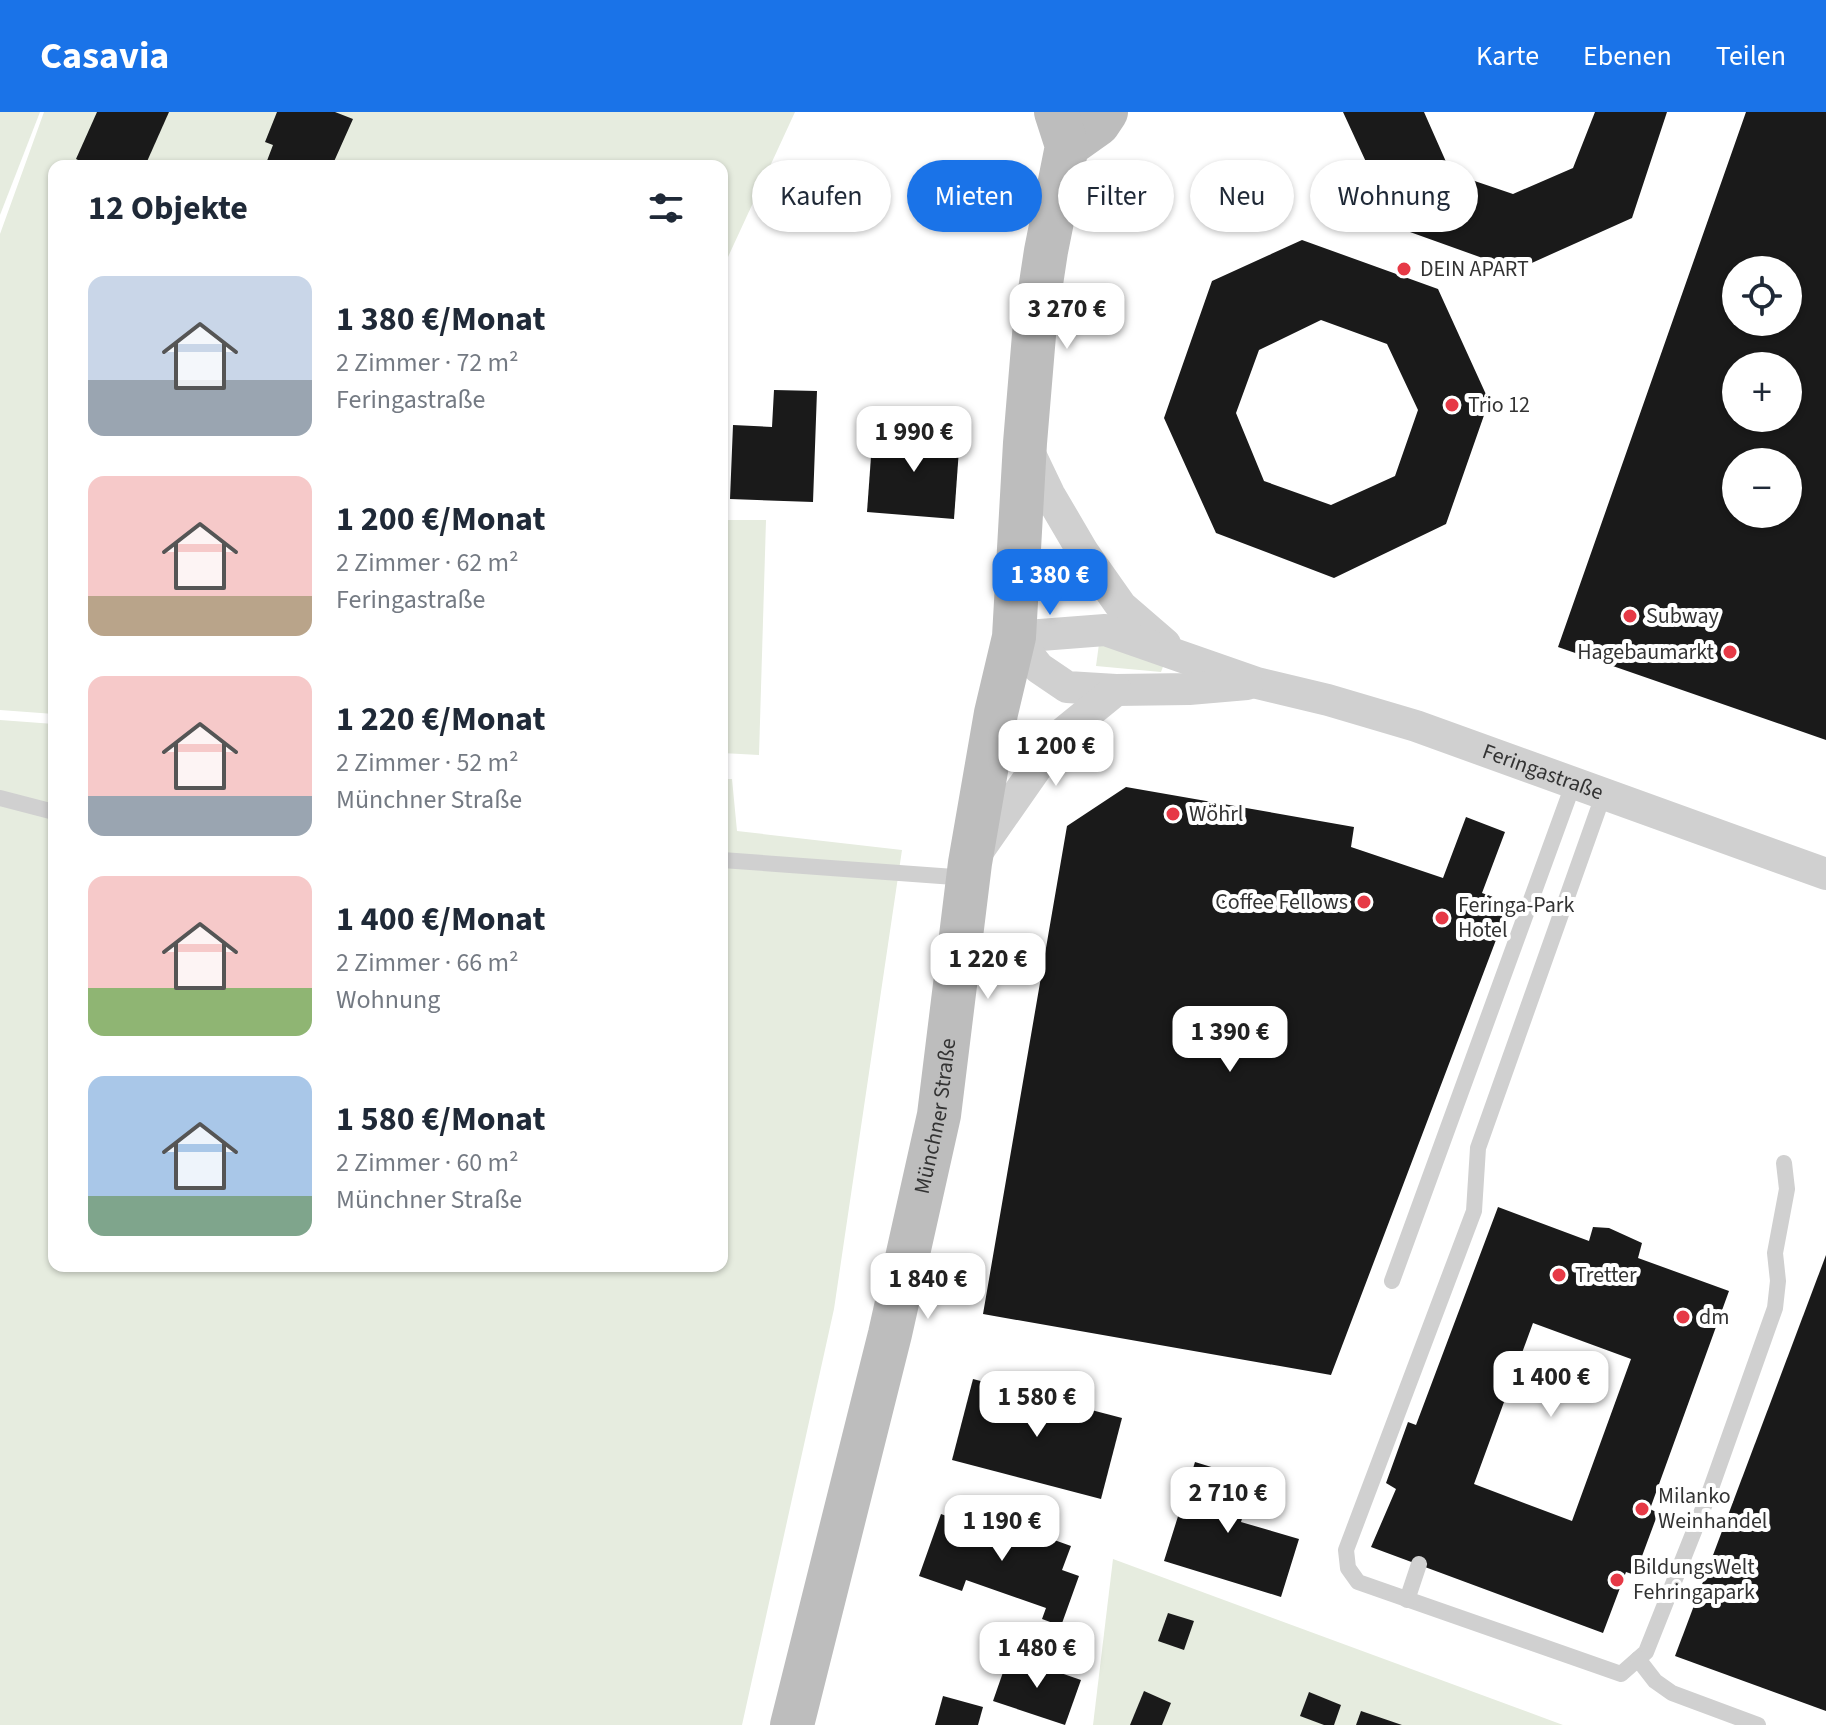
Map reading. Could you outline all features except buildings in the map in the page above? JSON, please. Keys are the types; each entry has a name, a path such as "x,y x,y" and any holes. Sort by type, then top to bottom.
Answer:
{"main road":[{"name":"Münchner Straße","path":"792,1725 890,1334 939,1115 969,871 996,713 1014,637 1035,323 1061,129 1098,124 1106,112"}],"street":[{"name":"Feringastraße","path":"1025,443 1069,528 1121,606 1176,654"},
{"name":"Feringastraße","path":"1014,637 1105,630 1257,683 1373,712 1826,874"},
{"name":"Feringastraße","path":"1014,637 1039,668 1067,687 1189,689 1257,683"},
{"path":"969,871 1057,738 1116,690"}],"lane":[{"path":"1392,1281 1574,782"},
{"path":"1604,793 1478,1148 1474,1211 1346,1550 1348,1568 1358,1582 1621,1674 1646,1652 1710,1491 1775,1308 1778,1281 1775,1253 1787,1189 1784,1163"},
{"path":"0,798 48,810"},
{"path":"728,860 969,871"},
{"path":"1407,1600 1419,1564"},
{"path":"1638,1659 1655,1681 1672,1693 1758,1725"}],"shaded area":[{"path":"0,112 40,112 0,215"},
{"path":"44,112 795,112 773,160 752,160 752,205 728,257 728,160 48,160 48,714 0,710 0,234"},
{"path":"728,520 766,520 759,755 728,753"},
{"path":"1099,644 1164,664 1161,672 1096,666"},
{"path":"0,720 48,724 48,1272 728,1272 728,779 732,779 737,831 902,850 834,1309 742,1725 0,1725"},
{"path":"1113,1559 1563,1725 1093,1725"}],"place":[{"name":"DEIN APART","path":"1404,269"},
{"name":"Trio 12","path":"1452,405"},
{"name":"Subway","path":"1630,616"},
{"name":"Hagebaumarkt","path":"1730,652"},
{"name":"Wöhrl","path":"1173,814"},
{"name":"Coffee Fellows","path":"1364,902"},
{"name":"Feringa-Park Hotel","path":"1442,918"},
{"name":"Tretter","path":"1559,1275"},
{"name":"dm","path":"1683,1317"},
{"name":"Milanko Weinhandel","path":"1642,1509"},
{"name":"BildungsWelt Fehringapark","path":"1617,1580"}]}
